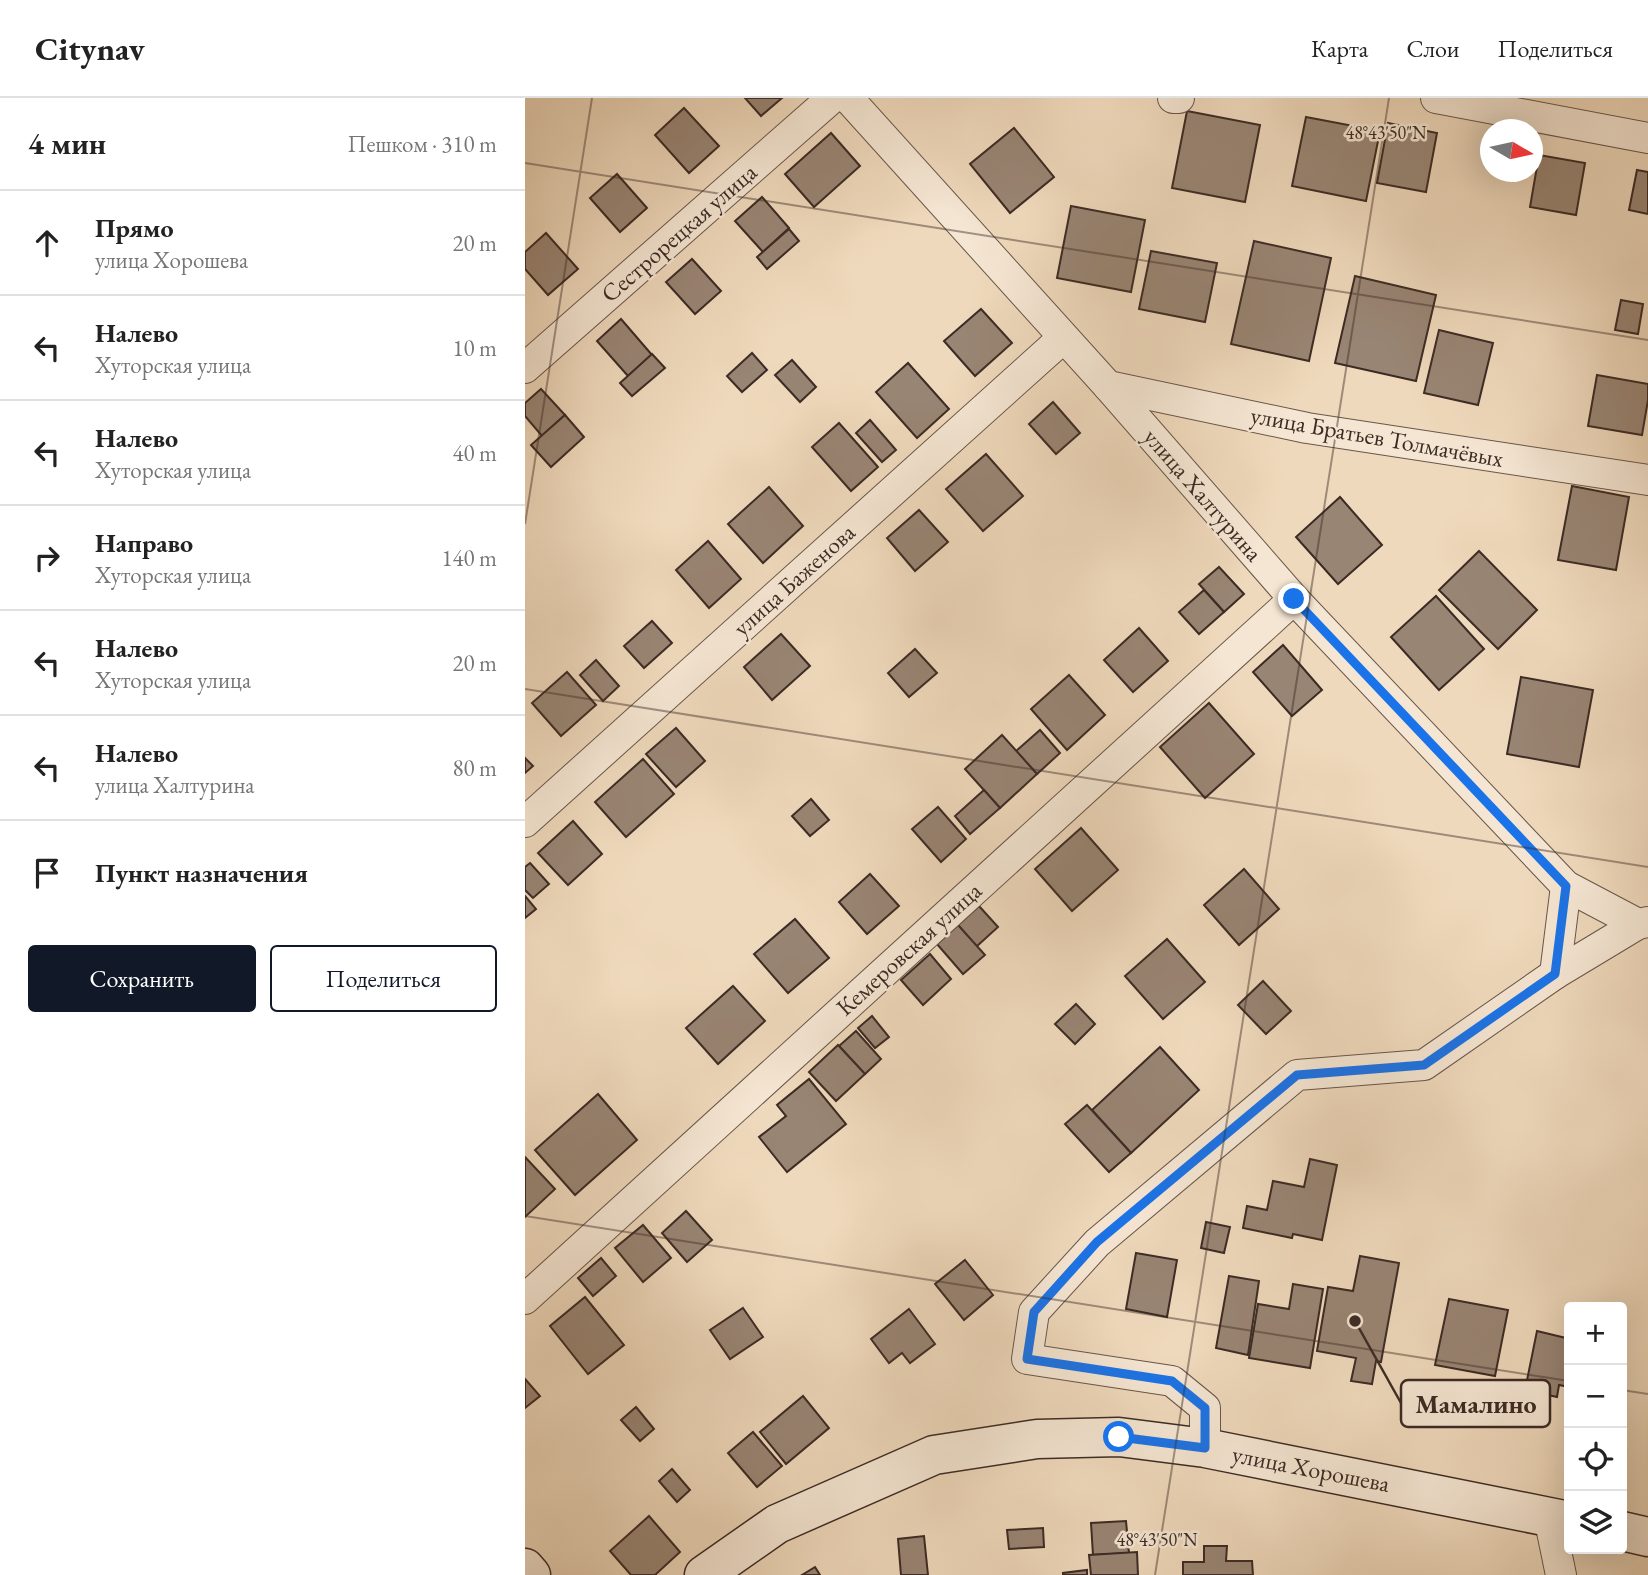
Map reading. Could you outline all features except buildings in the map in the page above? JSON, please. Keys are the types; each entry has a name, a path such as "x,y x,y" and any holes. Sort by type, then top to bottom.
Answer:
{"main road":[{"name":"улица Хорошева","path":"704,1575 777,1524 934,1455 1037,1438 1119,1437 1205,1448 1559,1519"},
{"path":"1627,1532 1648,1536"},
{"path":"525,1568 531,1575"}],"street":[{"name":"Сестрорецкая улица","path":"525,368 832,98"},
{"name":"улица Халтурина","path":"848,98 1108,386 1294,599 1566,886 1643,923"},
{"path":"1173,98 1179,98"},
{"path":"1436,98 1648,138"},
{"name":"улица Баженова","path":"525,822 1063,338"},
{"name":"улица Братьев Толмачёвых","path":"1108,386 1307,428 1648,480"},
{"name":"Кемеровская улица","path":"525,1299 1294,599"},
{"path":"1555,974 1566,886"},
{"path":"1205,1448 1205,1408 1172,1381 1027,1359 1034,1312 1097,1242 1297,1075 1424,1065 1555,974 1643,923"},
{"path":"1559,1519 1562,1575"}],"place":[{"name":"Мамалино","path":"1355,1321"}],"route":[{"path":"1119,1437 1205,1448 1205,1408 1172,1381 1027,1359 1034,1312 1097,1242 1297,1075 1424,1065 1555,974 1566,886 1294,599"}]}
